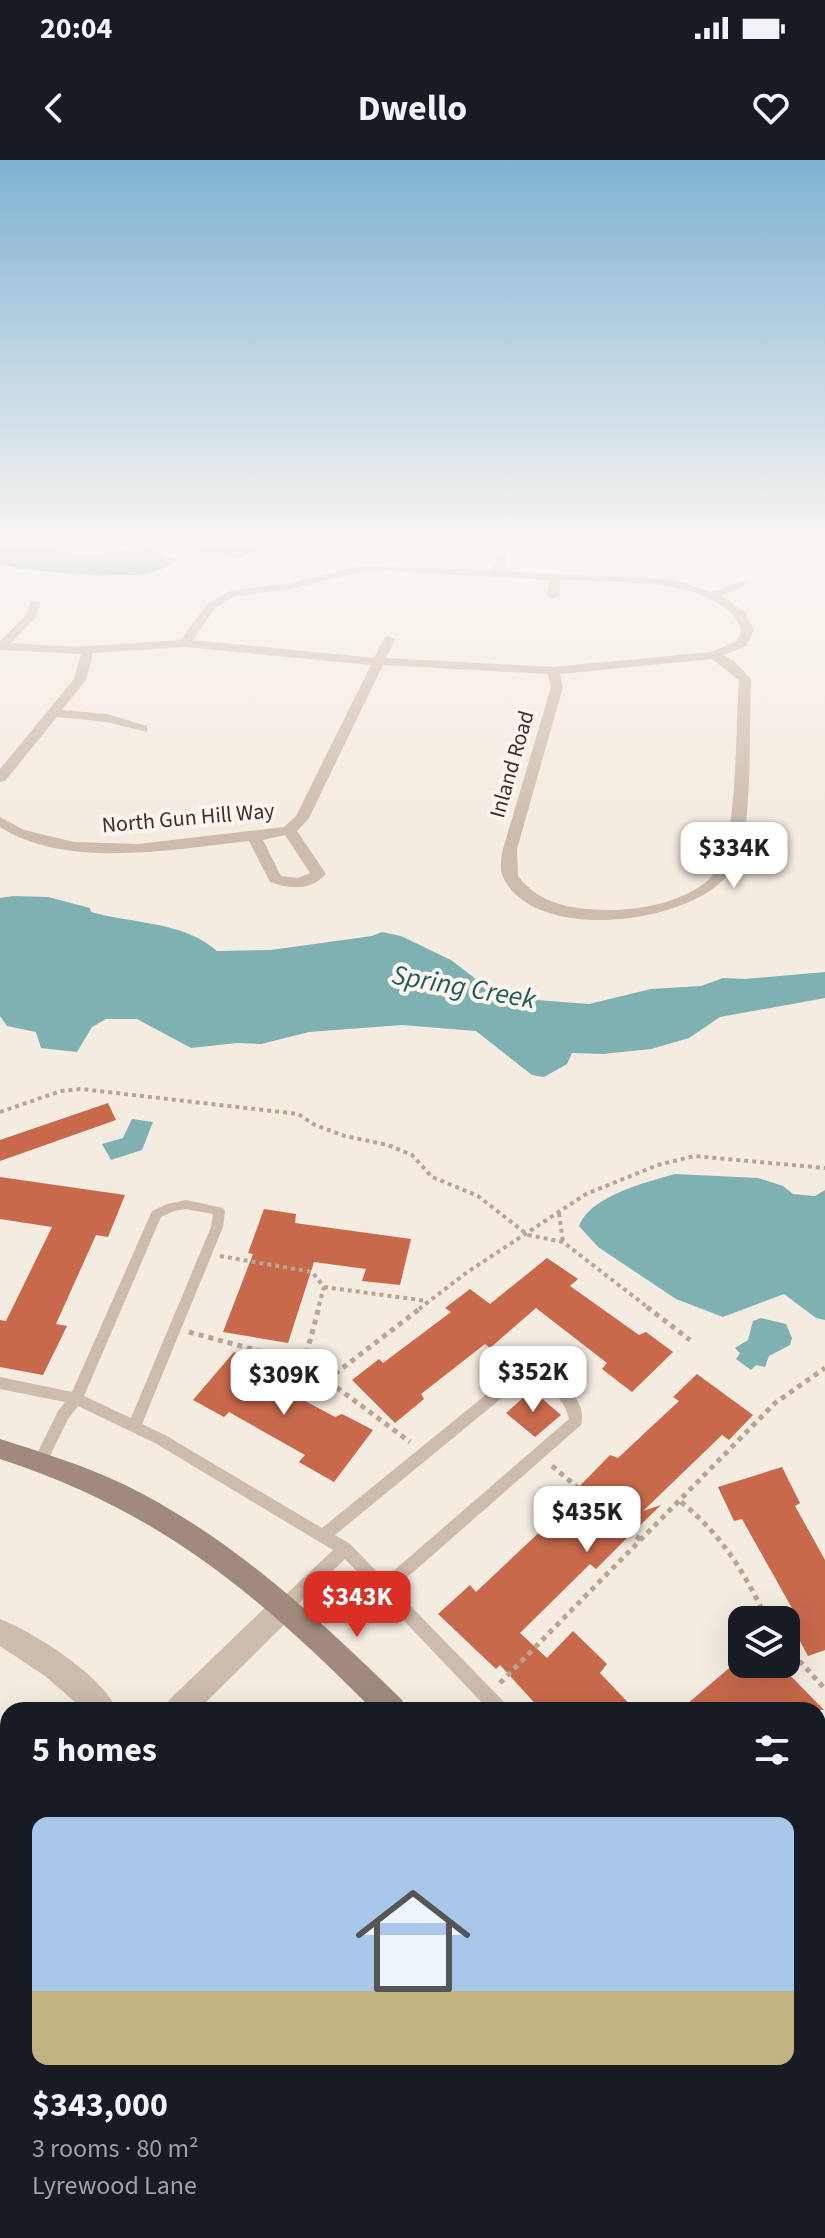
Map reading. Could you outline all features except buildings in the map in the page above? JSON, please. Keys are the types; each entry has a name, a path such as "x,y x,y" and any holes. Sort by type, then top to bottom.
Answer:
{"street":[{"path":"185,643 188,639"},
{"path":"1,646 88,651 185,643 378,662 553,671 714,655 742,643 744,639"},
{"path":"254,837 275,879 296,883 311,880 318,874 289,830 302,818 389,640"},
{"path":"0,778 80,680 88,651"},
{"name":"Inland Road","path":"553,671 557,687 510,849 509,870 520,888 545,904 580,914 624,915 690,898 717,880 732,857 746,689 740,671 714,655"},
{"path":"54,713 107,718 142,729"},
{"name":"North Gun Hill Way","path":"0,821 31,837 85,847 138,848 254,837 289,830"},
{"path":"0,1449 118,1494 171,1522 226,1558 285,1606 384,1702"},
{"path":"187,1702 285,1606"},
{"path":"0,1632 43,1657 96,1702"}],"lane":[{"path":"40,1462 63,1415 76,1399 156,1214 171,1204 219,1211 217,1227 134,1427"},
{"path":"323,1536 509,1384 534,1375 555,1384 573,1402 576,1421 383,1589"},
{"path":"0,1383 76,1399 160,1439 345,1549 492,1702"},
{"path":"285,1606 345,1549"}],"path":[{"path":"0,1112 61,1091 81,1089 298,1114 315,1125 345,1136 388,1145 412,1155 432,1177 478,1196 528,1235 563,1242 690,1340"},
{"path":"327,1380 427,1301 586,1194 658,1165 694,1156 825,1168"},
{"path":"560,1211 558,1222 563,1242"},
{"path":"206,1254 314,1272 324,1287 304,1363"},
{"path":"324,1287 427,1301"},
{"path":"174,1330 211,1336 304,1363 424,1454"},
{"path":"487,1697 775,1403 825,1368"},
{"path":"538,1454 642,1541"},
{"path":"681,1502 731,1548 761,1606"},
{"path":"800,1661 825,1689"}],"water":[{"name":"Spring Creek","path":"48,897 90,908 91,912 173,929 204,941 217,951 271,950 382,932 401,936 451,960 493,992 537,1000 589,1004 651,989 701,986 723,978 825,972 825,998 720,1017 689,1038 651,1049 603,1054 572,1053 567,1064 544,1077 532,1075 476,1031 402,1025 309,1032 261,1044 191,1048 137,1019 106,1019 92,1027 77,1052 41,1048 36,1032 7,1026 0,1016 0,898"},
{"path":"132,1119 153,1122 142,1150 111,1160 102,1144 123,1138"},
{"path":"675,1174 758,1178 783,1186 793,1194 815,1196 825,1190 825,1320 816,1318 784,1294 723,1317 676,1299 598,1247 579,1226 585,1215 607,1198"},
{"path":"761,1318 786,1324 792,1338 790,1345 769,1356 765,1367 756,1365 751,1370 736,1359 740,1353 735,1348 748,1340 753,1321"}]}
